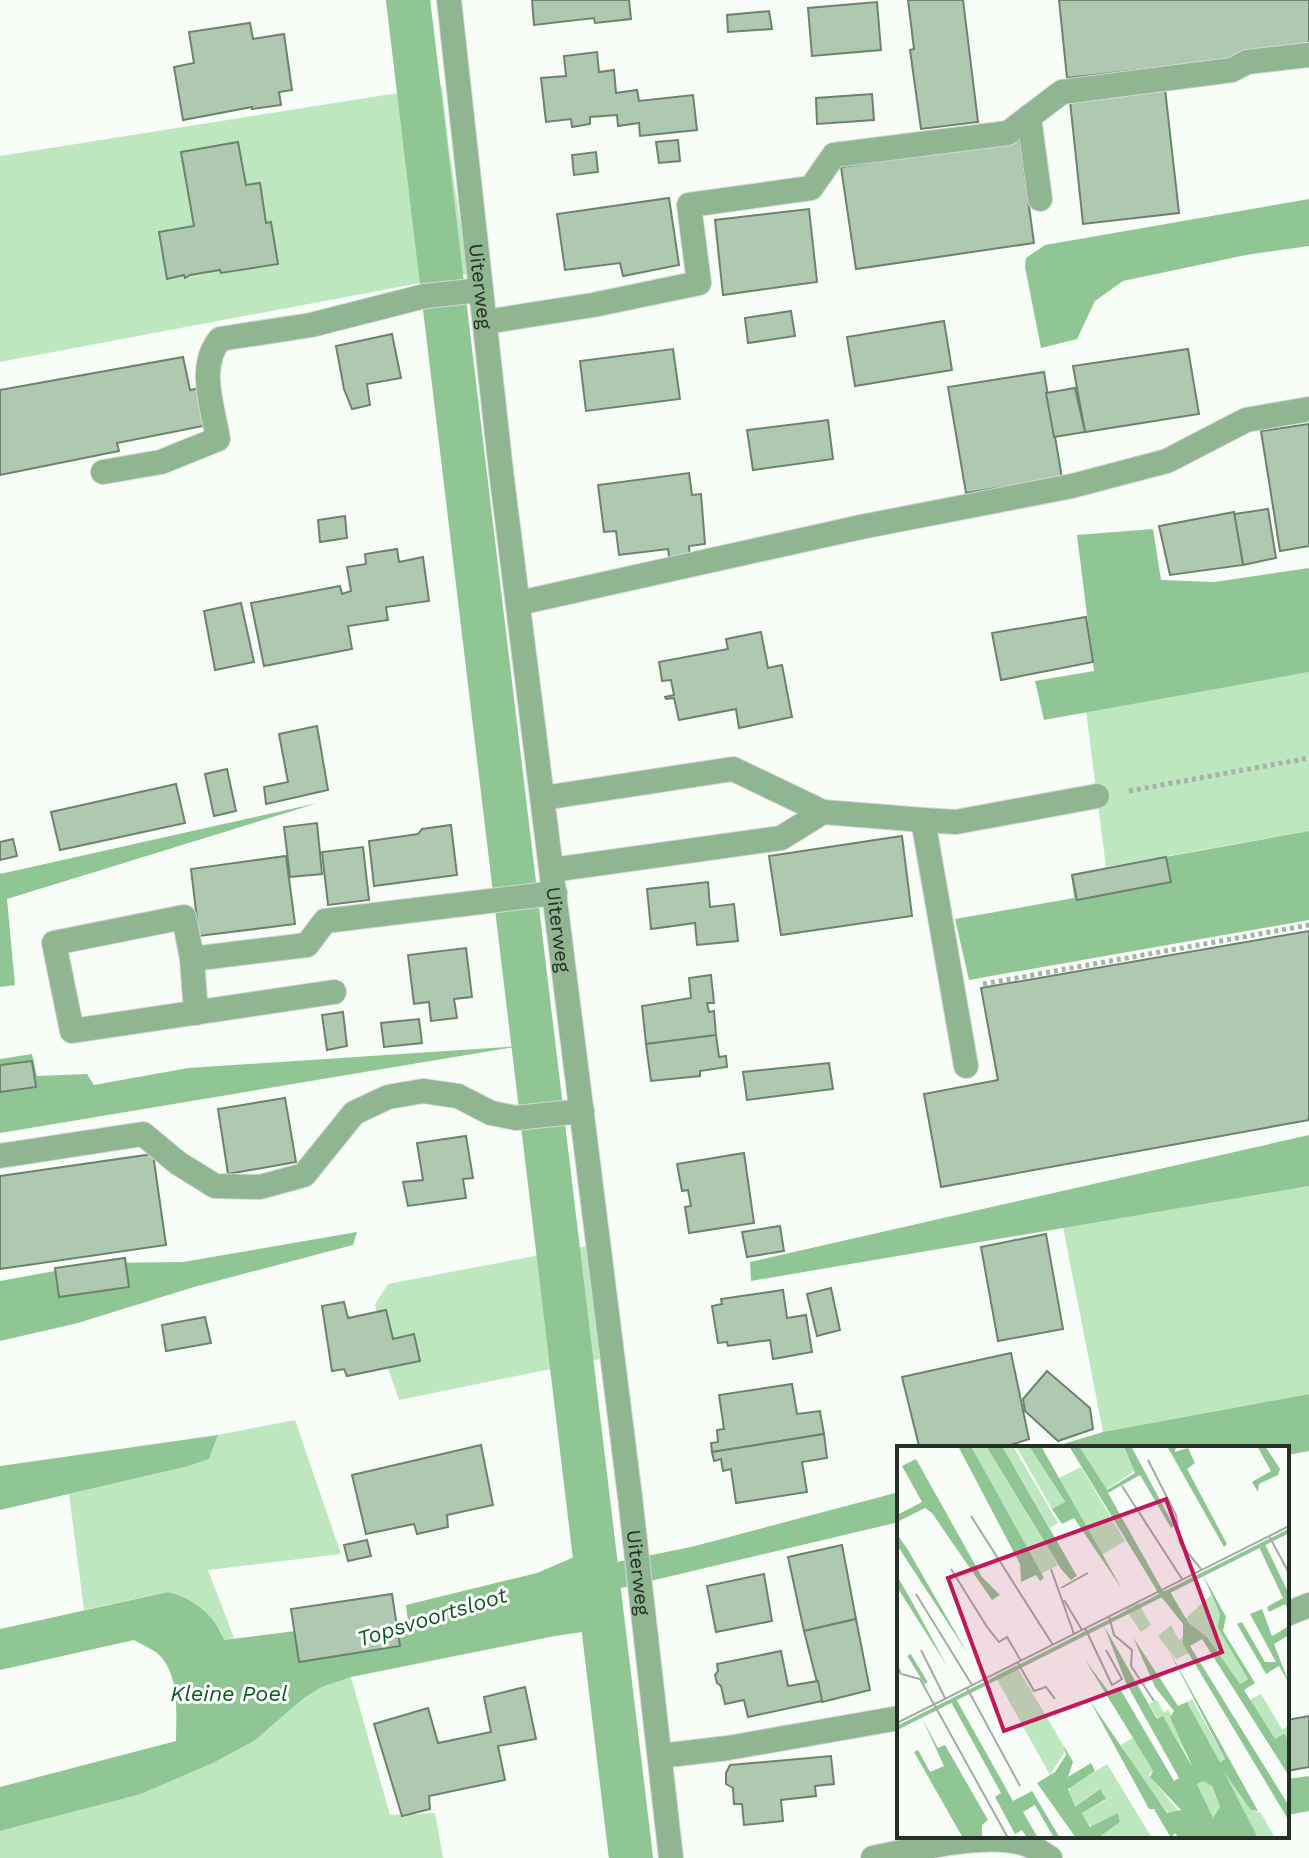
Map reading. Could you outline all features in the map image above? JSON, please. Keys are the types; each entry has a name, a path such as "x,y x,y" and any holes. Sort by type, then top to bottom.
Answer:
{"street":[{"name":"Uiterweg","path":"449,0 470,292 485,322 553,882 570,1112 635,1544 671,1858"},
{"path":"485,322 593,305 699,283 689,205 811,188 834,155 1008,133 1062,92 1232,70 1247,62 1309,55"},
{"path":"1029,117 1040,199"},
{"path":"103,472 161,462 218,439 208,377 209,360 220,339 311,325 425,296 470,292"},
{"path":"519,603 861,527 1072,486 1167,461 1246,420 1309,409"},
{"path":"543,798 733,769 823,812 923,820 956,822 1097,796"},
{"path":"192,959 307,945 325,921 518,897 553,882 781,838 823,812"},
{"path":"923,820 966,1066"},
{"path":"196,1013 192,959 184,917 54,943 72,1031 196,1013 334,992"},
{"path":"0,1156 143,1134 178,1163 215,1186 260,1187 304,1175 354,1113 388,1097 423,1091 458,1096 491,1113 531,1118 570,1112"},
{"path":"1289,1613 1309,1605"},
{"path":"660,1756 728,1748 897,1718"},
{"path":"873,1858 939,1844 1003,1840 1028,1845 1050,1858"}],"path":[{"path":"1097,796 1309,758"},
{"path":"954,989 1309,925"}],"shaded area":[{"path":"442,86 468,274 0,362 0,156"},
{"path":"1309,672 1309,831 1106,867 1086,711"},
{"path":"1309,1186 1309,1394 1103,1432 1063,1227"},
{"path":"587,1246 600,1359 399,1400 384,1357 375,1304 388,1284"},
{"path":"295,1420 341,1554 208,1570 234,1638 224,1640 220,1630 168,1592 84,1610 69,1494 189,1466 209,1459 218,1435"},
{"path":"351,1677 390,1815 435,1813 443,1858 0,1858 0,1831 141,1794 213,1763 254,1741 304,1698 322,1687"}],"water":[{"path":"1309,199 1309,246 1246,255 1123,281 1095,301 1077,339 1041,348 1025,267 1026,258 1045,245"},
{"path":"1153,529 1161,580 1214,582 1309,568 1309,672 1044,720 1035,681 1094,671 1077,535"},
{"path":"318,803 7,899 15,985 0,987 0,874"},
{"path":"1309,831 1309,920 969,980 955,919 1074,898 1071,874"},
{"path":"521,1046 0,1133 0,1059 32,1054 37,1076 87,1074 94,1085 188,1068"},
{"path":"1309,1135 1309,1186 751,1281 750,1262"},
{"path":"357,1232 353,1245 194,1287 78,1323 0,1341 0,1281 98,1263 183,1262"},
{"path":"1309,1394 1309,1451 1289,1455 1289,1446 1057,1446 1103,1432"},
{"path":"218,1435 209,1459 189,1466 0,1510 0,1466"},
{"name":"Kleine Poel","path":"897,1493 897,1522 621,1588 610,1628 351,1677 322,1687 304,1698 254,1741 213,1763 141,1794 0,1831 0,1787 176,1741 176,1698 172,1677 162,1658 134,1640 0,1670 0,1629 168,1592 186,1599 209,1615 224,1640 311,1629 315,1643 408,1623 406,1605 537,1573 607,1543 617,1562 691,1547"},
{"path":"1309,1776 1309,1811 1289,1815 1289,1779"}],"building":[{"path":"532,0 629,0 631,19 595,23 594,18 534,25"},
{"path":"908,0 963,0 978,122 921,129 910,50 914,49"},
{"path":"1059,0 1309,0 1309,51 1067,78"},
{"path":"877,2 881,50 812,56 808,8"},
{"path":"769,11 772,29 728,32 727,15"},
{"path":"250,23 253,39 284,34 292,90 279,92 281,105 252,107 183,120 174,67 194,63 189,32"},
{"path":"597,52 599,72 614,70 616,93 637,90 639,101 693,95 697,130 640,136 639,123 618,126 617,115 590,117 590,124 572,127 571,119 546,122 541,78 566,76 564,56"},
{"path":"1165,89 1179,213 1083,224 1070,101"},
{"path":"872,94 874,120 817,124 816,98"},
{"path":"678,140 680,161 659,163 656,142"},
{"path":"1020,141 1034,243 856,269 841,167"},
{"path":"238,142 246,185 260,183 266,223 271,222 278,264 167,279 159,232 194,226 181,152"},
{"path":"596,152 598,172 574,175 572,155"},
{"path":"669,198 679,265 623,276 620,263 565,270 557,214"},
{"path":"809,209 817,282 723,295 715,220"},
{"path":"791,311 795,336 748,343 745,318"},
{"path":"944,321 952,370 855,386 847,337"},
{"path":"392,334 401,378 367,384 370,405 352,409 344,389 336,346"},
{"path":"673,349 680,399 586,411 580,361"},
{"path":"1188,349 1199,414 1085,432 1073,366"},
{"path":"183,357 190,390 201,388 208,425 117,443 119,451 0,475 0,390"},
{"path":"1044,372 1062,478 966,493 948,387"},
{"path":"1075,388 1085,432 1054,437 1046,393"},
{"path":"828,420 833,459 753,470 747,430"},
{"path":"1309,424 1309,546 1280,551 1261,431"},
{"path":"689,473 692,495 701,494 705,544 689,546 690,559 670,561 668,549 619,555 616,531 604,532 598,485"},
{"path":"1268,509 1276,558 1243,565 1234,514"},
{"path":"1234,512 1243,565 1170,575 1159,526"},
{"path":"345,516 347,538 320,542 318,520"},
{"path":"397,549 399,562 423,557 429,601 386,607 388,620 348,626 352,649 264,666 251,603 340,586 342,594 351,591 347,567 366,564 365,554"},
{"path":"241,603 254,662 215,670 204,611"},
{"path":"1086,617 1093,662 1001,680 992,633"},
{"path":"761,632 768,668 782,665 792,717 739,728 736,709 679,720 674,698 665,697 674,695 671,680 662,681 659,662 728,649 726,639"},
{"path":"317,726 328,790 266,804 264,787 288,782 279,734"},
{"path":"227,769 236,811 214,816 205,774"},
{"path":"176,784 185,823 60,850 51,812"},
{"path":"317,823 322,874 290,877 284,827"},
{"path":"451,825 457,875 374,886 369,841 418,834 422,829"},
{"path":"902,836 912,916 781,935 769,856"},
{"path":"13,839 17,856 0,860 0,842"},
{"path":"363,847 369,900 328,905 322,852"},
{"path":"286,856 295,924 199,936 191,869"},
{"path":"1166,857 1171,882 1077,900 1072,875"},
{"path":"708,882 710,907 734,904 738,941 697,945 695,923 651,929 647,889"},
{"path":"1309,931 1309,1120 941,1187 924,1094 998,1080 981,988"},
{"path":"466,948 472,997 454,999 457,1018 431,1021 429,1002 414,1004 408,955"},
{"path":"711,975 714,1003 707,1003 709,1012 714,1011 716,1035 646,1044 642,1006 691,998 689,978"},
{"path":"343,1012 347,1046 327,1050 322,1015"},
{"path":"419,1019 422,1043 384,1047 381,1023"},
{"path":"716,1035 719,1057 726,1056 727,1067 700,1071 700,1076 651,1081 646,1044"},
{"path":"32,1061 36,1087 0,1092 0,1065"},
{"path":"829,1063 833,1089 747,1100 743,1072"},
{"path":"285,1098 296,1162 228,1174 218,1109"},
{"path":"466,1136 473,1178 463,1179 466,1198 408,1206 403,1182 423,1180 417,1143"},
{"path":"744,1153 754,1223 689,1233 685,1207 691,1206 688,1190 682,1191 677,1164"},
{"path":"153,1154 166,1245 0,1269 0,1176"},
{"path":"780,1226 784,1251 747,1257 742,1232"},
{"path":"1046,1234 1063,1329 998,1341 981,1247"},
{"path":"125,1258 129,1287 59,1297 55,1268"},
{"path":"831,1288 840,1330 817,1336 807,1294"},
{"path":"783,1290 787,1318 806,1315 812,1352 773,1359 770,1340 728,1346 727,1342 718,1343 712,1306 722,1304 721,1299"},
{"path":"344,1302 348,1318 386,1310 393,1339 414,1334 420,1361 347,1376 344,1369 332,1371 322,1306"},
{"path":"205,1317 211,1343 166,1351 162,1325"},
{"path":"1011,1353 1029,1439 1007,1446 919,1446 902,1377"},
{"path":"1047,1371 1090,1408 1093,1429 1058,1441 1025,1411 1023,1399"},
{"path":"792,1384 797,1414 820,1411 824,1434 712,1452 711,1443 718,1442 717,1430 724,1429 719,1395"},
{"path":"824,1434 827,1458 802,1462 807,1492 736,1503 731,1469 723,1471 721,1459 714,1461 712,1452"},
{"path":"481,1445 493,1505 447,1515 448,1527 417,1534 414,1524 366,1534 352,1475"},
{"path":"367,1540 371,1556 348,1561 344,1545"},
{"path":"842,1545 856,1619 804,1631 788,1557"},
{"path":"764,1574 772,1621 716,1632 707,1586"},
{"path":"392,1594 400,1646 299,1662 291,1609"},
{"path":"856,1619 870,1690 822,1702 804,1631"},
{"path":"781,1651 788,1686 818,1681 822,1701 748,1717 744,1700 725,1704 715,1675 717,1664"},
{"path":"525,1687 536,1739 498,1746 505,1780 429,1796 430,1809 402,1816 374,1724 428,1708 438,1743 491,1732 484,1697"},
{"path":"1309,1716 1309,1767 1289,1771 1289,1720"},
{"path":"831,1756 834,1784 815,1786 816,1796 781,1800 783,1821 744,1825 742,1804 734,1804 733,1788 726,1784 730,1765"}],"waterway":[{"path":"408,0 631,1858"}],"water label":[{"name":"Topsvoortsloot","path":"432,1617"}]}
